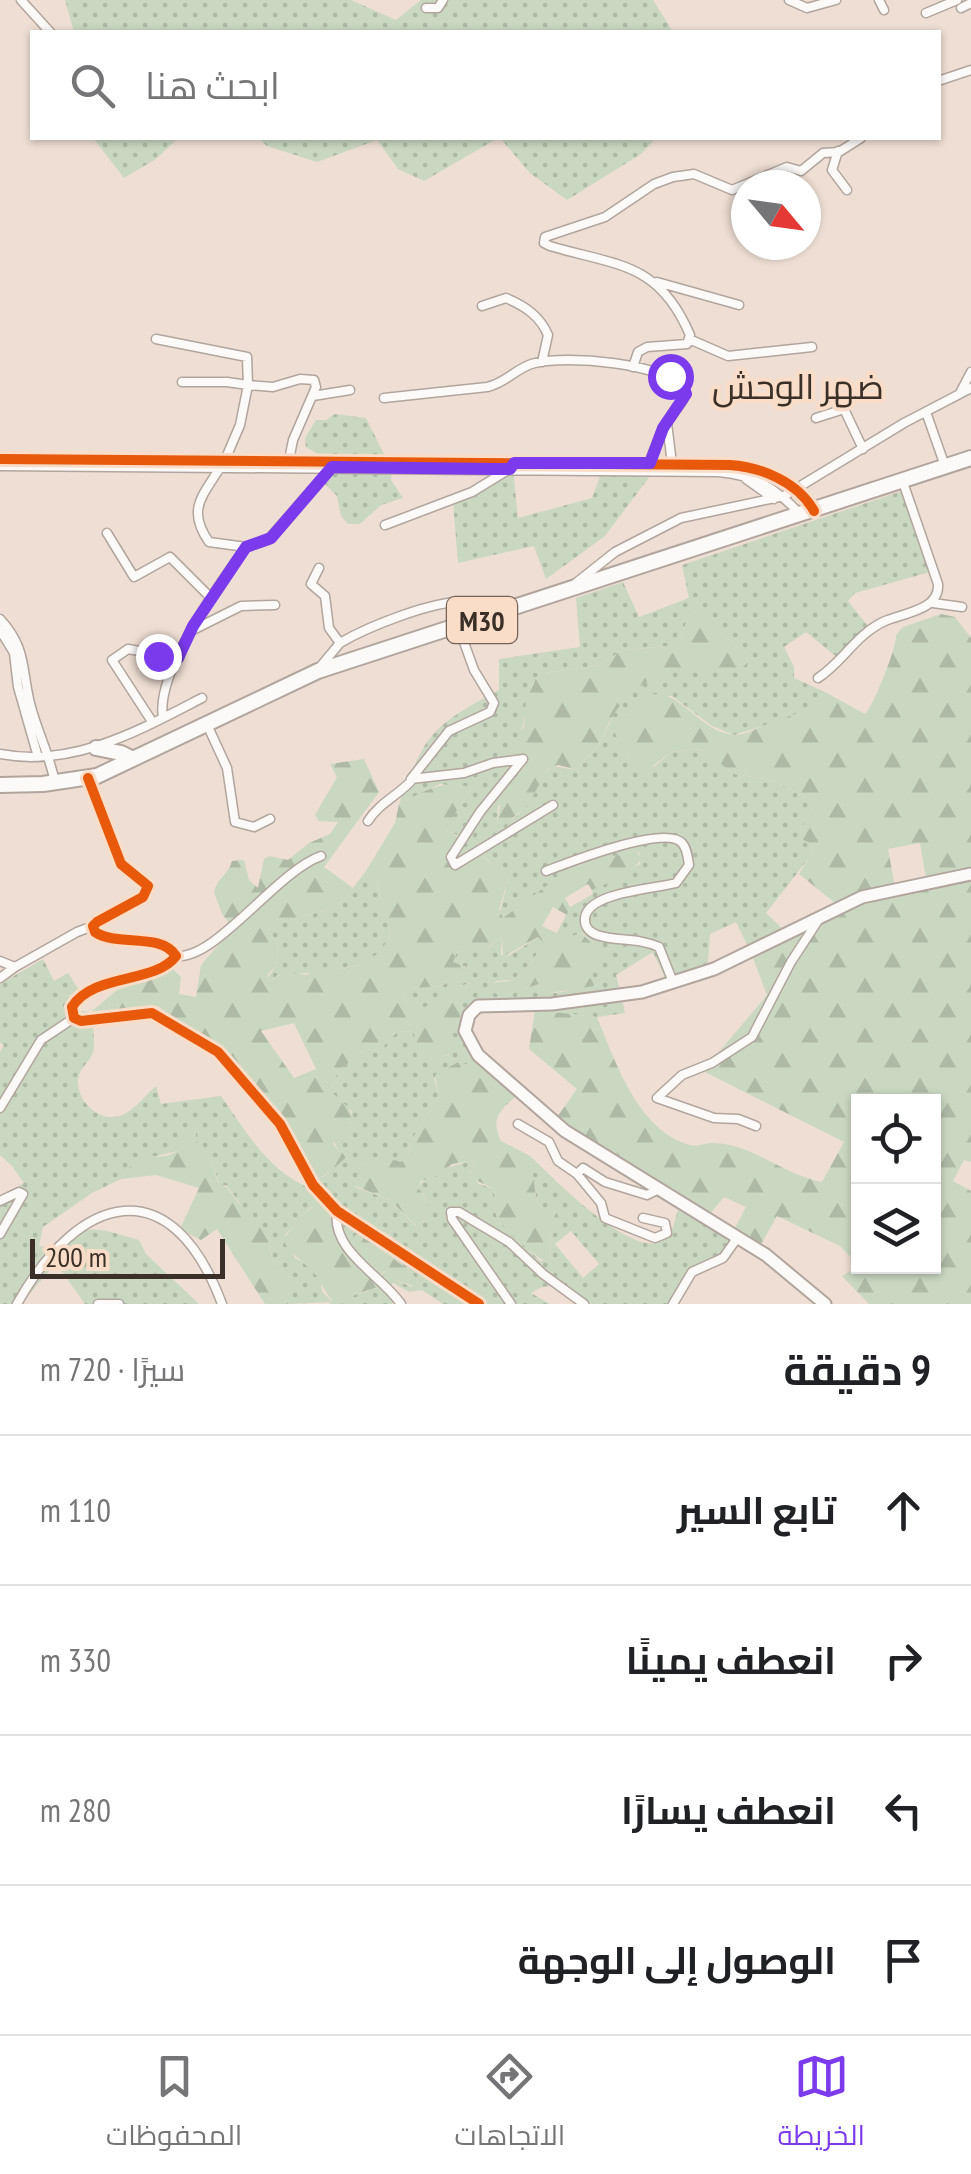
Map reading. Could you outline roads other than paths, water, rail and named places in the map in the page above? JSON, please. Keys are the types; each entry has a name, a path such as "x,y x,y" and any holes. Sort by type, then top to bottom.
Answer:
{"highway":[{"name":"M30","path":"0,788 90,781 322,679 503,613 945,466 971,462"},
{"name":"M30","path":"0,788 90,781 124,772 318,672 460,634 905,488 971,462"},
{"path":"96,748 134,760"}],"main road":[{"path":"825,1304 787,1270 738,1237 565,1131 478,1054 466,1032 469,1015 478,1006 565,1003 642,992 714,968 821,915 886,890 971,874"}],"street":[{"path":"21,0 48,30"},
{"path":"426,8 438,8 443,0"},
{"path":"789,0 806,8 836,0"},
{"path":"880,0 884,10"},
{"path":"926,13 971,3"},
{"path":"943,80 971,70"},
{"path":"739,305 550,246 544,240 605,218 663,180 694,174 732,190 787,168 801,171 823,153 838,151 857,140"},
{"path":"838,151 832,170 847,190"},
{"path":"656,281 682,317 689,339 728,356 812,347"},
{"path":"482,306 506,298 540,319 548,335 542,362"},
{"path":"156,339 247,357 248,385 240,425 198,506 196,521 209,542 246,547 271,538 332,467"},
{"path":"633,367 638,352 682,345 689,339"},
{"path":"384,398 498,385 526,366 542,362 633,367 670,376 685,389 684,400 666,423 650,463"},
{"path":"960,392 971,372"},
{"path":"182,382 279,386 307,378 316,383 289,460"},
{"path":"570,590 595,565 654,530 696,514 779,497 971,388"},
{"path":"313,396 350,390"},
{"path":"816,418 844,409 863,449"},
{"path":"926,412 945,466"},
{"path":"666,423 672,464"},
{"path":"222,464 289,460 332,467 468,469 650,463 741,466 796,489 807,498 808,513"},
{"path":"3,462 509,466 738,474 808,513"},
{"path":"446,500 509,466"},
{"path":"385,525 482,486 509,466"},
{"path":"468,469 472,476 469,487"},
{"path":"905,488 938,584 933,603"},
{"path":"106,533 134,577 170,557 211,598"},
{"path":"163,718 163,693 191,631 246,547"},
{"path":"319,568 311,584 325,596 329,628 340,643"},
{"path":"318,672 340,643 393,619 456,602 471,602 503,613"},
{"path":"818,678 862,634 882,622 933,603 962,607"},
{"path":"191,631 242,606 275,605"},
{"path":"0,620 22,650 31,709 55,783"},
{"path":"0,630 13,647 18,687 38,757"},
{"path":"368,820 376,809 404,790 449,731 490,712 494,703 474,670 460,634"},
{"path":"153,723 112,660 128,649 178,658"},
{"path":"0,754 50,759 96,748 202,698"},
{"path":"210,731 227,768 235,822 254,827 270,818"},
{"path":"413,779 523,760 468,830 452,857 455,864 554,805"},
{"path":"0,978 143,896 148,886 120,864 90,781"},
{"path":"546,871 634,842 679,840 688,856 682,879 660,888 596,902 586,912 584,922 596,934 641,939 658,947 674,982"},
{"path":"93,926 99,936 164,945 176,956 188,958 292,873 321,856"},
{"path":"756,1126 738,1119 714,1118 657,1098 682,1075 712,1063 752,1037 821,915"},
{"path":"74,1018 72,1007 82,996 107,984 163,968 176,956"},
{"path":"0,961 15,967"},
{"path":"74,1018 81,1021 152,1012 218,1052 280,1124 313,1185 336,1211 479,1304"},
{"path":"0,1108 41,1040 74,1018"},
{"path":"518,1124 549,1142 558,1160 577,1174 601,1203 605,1218 655,1238 667,1232 664,1222 643,1218"},
{"path":"577,1174 582,1168 605,1182 647,1195 659,1189"},
{"path":"0,1201 23,1194 0,1234"},
{"path":"18,1304 56,1247 102,1217 125,1211 164,1218 185,1235 223,1302"},
{"path":"336,1211 335,1224 341,1242 401,1304"},
{"path":"511,1304 450,1212 459,1212 509,1242 543,1274 584,1304"},
{"path":"673,1304 692,1272 723,1258 738,1237"},
{"path":"98,1304 119,1304"}],"district":[{"name":"ضهر الوحش","path":"798,386"}]}
